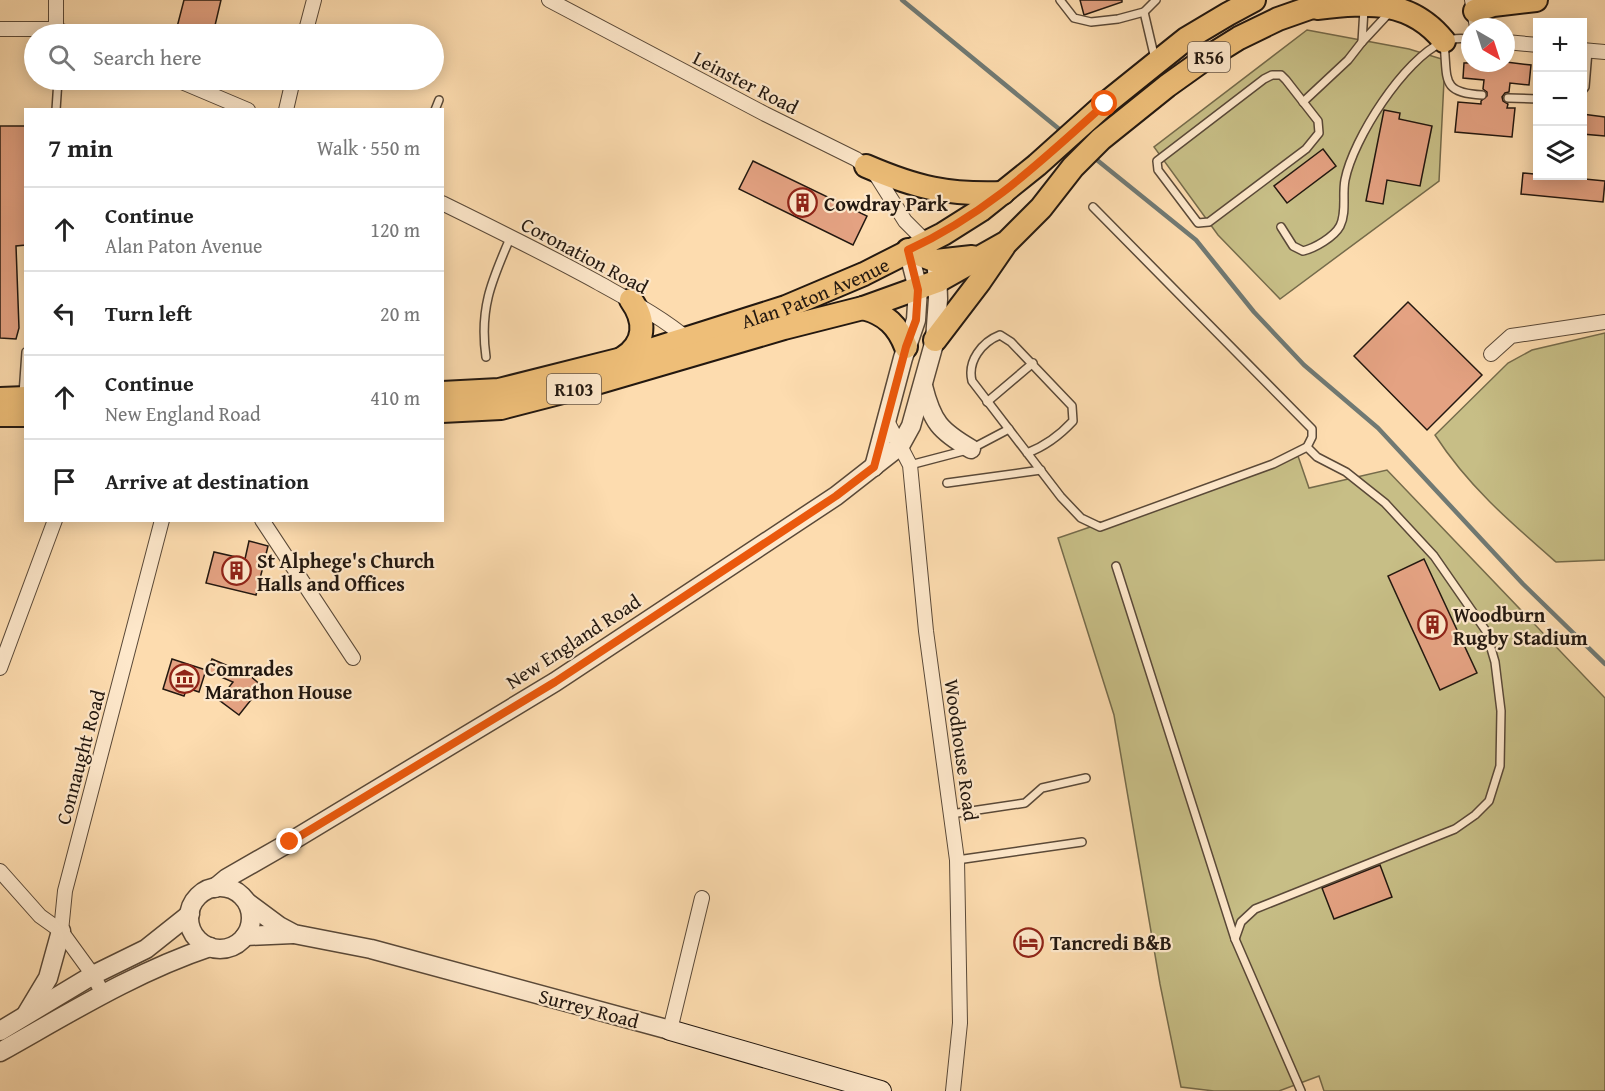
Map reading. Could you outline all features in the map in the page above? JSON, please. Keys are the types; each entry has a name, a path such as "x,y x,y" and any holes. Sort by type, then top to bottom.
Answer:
{"main road":[{"name":"Alan Paton Avenue","path":"444,393 499,390 622,359 784,328 863,308 925,265 958,224 1003,194 1186,39 1254,0"},
{"name":"R56","path":"1307,9 1332,0"},
{"path":"1474,13 1493,5 1536,0"},
{"path":"1307,9 1365,3 1397,4 1421,13 1444,41"},
{"name":"Alan Paton Avenue","path":"444,411 501,408 695,346 864,274 985,254 1007,242 1041,208 1073,167 1101,140 1167,86 1202,61 1249,33 1278,19 1307,9"},
{"path":"866,166 898,180 936,191 961,194 1003,194"},
{"path":"935,340 1007,242"},
{"path":"622,359 633,352 640,336 641,317 631,300"},
{"path":"863,308 874,311 892,323 901,334 906,347"},
{"path":"0,399 24,403"},
{"path":"0,415 24,403"},
{"name":"Surrey Road","path":"670,1030 881,1091"}],"street":[{"path":"56,0 56,24"},
{"path":"308,24 314,0"},
{"name":"Leinster Road","path":"549,0 866,166 881,181 905,220 925,265"},
{"path":"0,29 24,30"},
{"path":"1515,43 1533,45"},
{"path":"1587,50 1605,52"},
{"path":"201,90 243,108"},
{"path":"286,108 291,90"},
{"name":"Coronation Road","path":"444,204 511,236 631,300 695,346"},
{"name":"Leinster Road","path":"905,220 925,265"},
{"path":"874,467 906,347 916,320 925,265"},
{"name":"New England Road","path":"214,888 227,878 555,682 836,496 900,446 911,426 935,340 925,265"},
{"path":"1491,354 1511,336 1605,322"},
{"path":"922,384 928,406 936,421 948,435 971,448"},
{"name":"Woodhouse Road","path":"886,421 910,465 926,631 957,860 960,1023 953,1091"},
{"path":"0,669 54,522"},
{"name":"Connaught Road","path":"61,931 64,891 161,522"},
{"path":"263,522 353,658"},
{"name":"New England Road","path":"246,900 257,873 290,842"},
{"path":"0,871 40,916 61,931 93,975 103,994"},
{"path":"0,1052 103,994 172,960 210,947 225,948 239,942 245,936 251,921 246,900 231,889 207,890 195,900 190,914 192,931 202,943 210,947"},
{"path":"670,1030 702,898"},
{"name":"Surrey Road","path":"246,900 276,925 294,934"},
{"path":"0,1031 93,975 146,949 190,914"},
{"path":"24,1017 48,978 61,931"},
{"name":"Surrey Road","path":"245,936 294,934 371,949 670,1030"}],"lane":[{"path":"1060,0 1074,18 1096,22 1144,12 1156,0"},
{"path":"1362,42 1365,3"},
{"path":"1304,102 1348,60 1397,4"},
{"path":"1144,12 1156,63"},
{"path":"1281,227 1293,246 1303,250 1332,236 1338,230 1343,216 1344,182 1357,144 1379,108 1417,60 1444,41 1461,38"},
{"path":"1444,41 1448,82 1455,91 1482,95"},
{"path":"1272,75 1281,75 1304,102 1319,126 1320,133 1316,139 1209,222 1202,224 1195,221 1157,168 1159,159 1272,75"},
{"path":"56,108 57,90"},
{"path":"1508,98 1533,99"},
{"path":"436,108 439,100"},
{"path":"1027,453 1057,436 1073,421 1072,406 1033,363 1000,335 978,352 970,372 972,381 987,402 1061,497 1080,519 1100,527 1273,464 1307,447 1312,437 1312,429 1093,207"},
{"path":"486,357 483,336 489,287 511,236"},
{"path":"987,402 1033,363"},
{"path":"910,465 971,448 1009,429"},
{"path":"1235,939 1241,922 1255,909 1455,829 1475,815 1489,801 1500,766 1501,711 1495,662 1486,632 1434,556 1385,503 1346,472 1317,457 1307,447"},
{"path":"947,483 1041,470"},
{"path":"1116,566 1235,939 1301,1091"},
{"path":"951,814 1024,803 1042,788 1086,778"},
{"path":"957,860 1082,842"}],"shaded area":[{"path":"1307,30 1409,49 1445,60 1439,181 1280,299 1218,235 1154,147"},
{"path":"1605,333 1605,560 1556,562 1506,518 1476,487 1461,471 1435,435 1508,363 1532,350"},
{"name":"Woodburn Rugby Stadium","path":"1298,456 1309,488 1387,470 1605,698 1605,1091 1324,1091 1319,1076 1279,1091 1214,1091 1181,1087 1160,984 1114,715 1058,538"}],"building":[{"path":"184,0 221,0 215,24 178,24"},
{"path":"1080,0 1122,0 1122,2 1084,15"},
{"path":"1515,63 1531,65 1529,85 1510,83 1509,92 1502,97 1503,101 1508,104 1507,108 1515,108 1512,137 1455,132 1458,102 1481,104 1487,96 1487,92 1483,89 1484,80 1463,78 1463,72 1515,72"},
{"path":"1384,110 1400,113 1399,119 1432,126 1420,186 1387,180 1383,204 1366,201"},
{"path":"1587,115 1605,117 1605,136 1587,134"},
{"path":"0,126 24,126 24,245 16,246 19,328 16,339 0,338"},
{"path":"1323,149 1336,166 1287,203 1274,186"},
{"name":"Cowdray Park","path":"753,161 867,216 853,245 739,189"},
{"path":"1523,173 1533,174 1533,180 1605,181 1603,202 1521,194"},
{"path":"1408,302 1482,375 1427,430 1354,356"},
{"name":"St Alphege's Church Halls and Offices","path":"249,541 268,546 256,595 206,583 214,552 245,559"},
{"name":"Woodburn Rugby Stadium","path":"1424,559 1477,673 1440,690 1388,576"},
{"name":"Comrades Marathon House","path":"172,659 206,670 199,692 187,688 184,696 163,689"},
{"path":"212,659 249,675 262,686 239,715 219,700 233,682 207,671"},
{"path":"1380,865 1392,897 1334,919 1322,888"}],"waterway":[{"path":"902,0 1064,133"},
{"path":"1092,156 1196,240 1254,312 1304,365 1378,428 1523,584 1605,664"}],"place":[{"name":"Cowdray Park","path":"803,203"},
{"name":"St Alphege's Church Halls and Offices","path":"236,571"},
{"name":"Woodburn Rugby Stadium","path":"1432,625"},
{"name":"Comrades Marathon House","path":"184,679"},
{"name":"Tancredi B&B","path":"1029,942"}],"route":[{"path":"290,842 555,682 836,496 874,467 906,347 916,320 918,290 908,250 943,234 1003,194 1105,104"}]}
